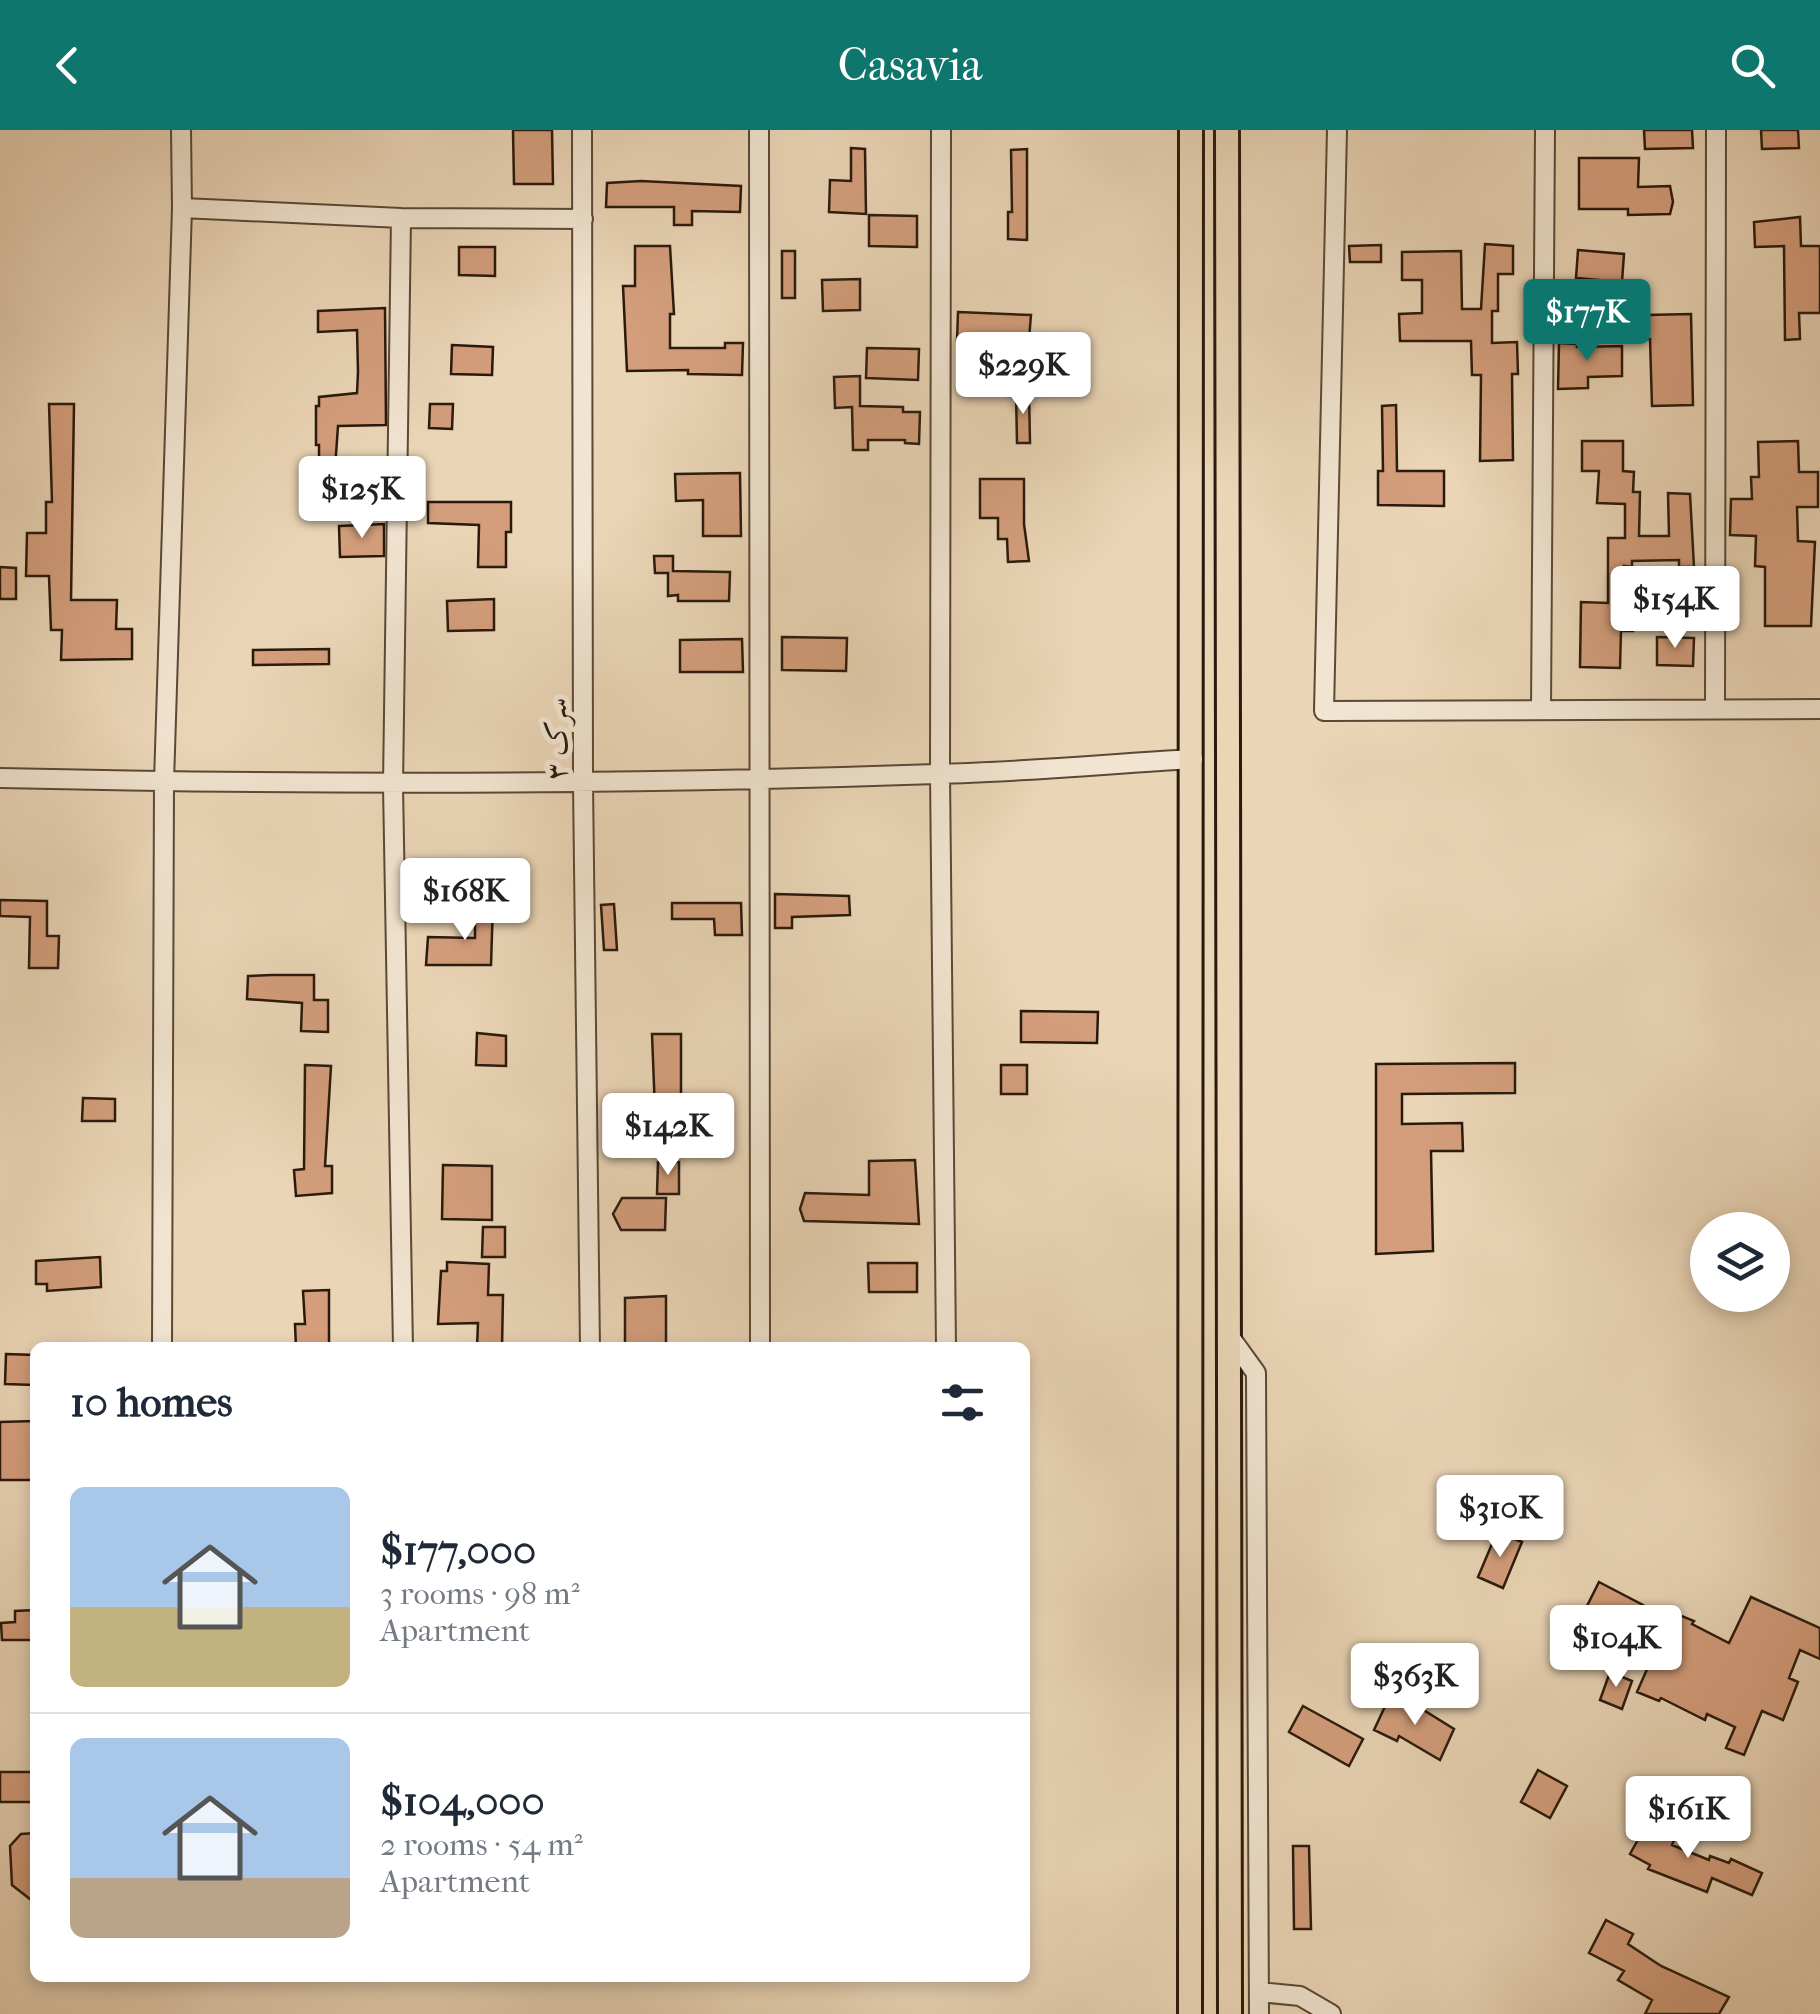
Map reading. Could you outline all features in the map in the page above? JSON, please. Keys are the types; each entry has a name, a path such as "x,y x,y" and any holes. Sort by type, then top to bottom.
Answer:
{"main road":[{"path":"1190,2014 1191,130"},
{"path":"1226,130 1230,2014"},
{"path":"1190,1390 1230,1391"}],"street":[{"path":"162,1342 164,782 182,130"},
{"name":"سرک ۳","path":"582,130 583,784 590,1342"},
{"path":"759,130 760,1342"},
{"path":"942,130 940,774 946,1342"},
{"path":"1337,130 1324,711 1820,709"},
{"path":"1541,710 1545,130"},
{"path":"1715,710 1716,130"},
{"path":"182,208 400,218 582,219"},
{"path":"400,218 393,785 403,1342"},
{"path":"0,778 583,784 940,774 1192,759"},
{"path":"1230,1337 1256,1372 1259,2014"},
{"path":"1258,1992 1300,1996 1331,2014"}],"building":[{"path":"513,130 552,130 553,184 514,184"},
{"path":"1644,130 1692,130 1693,148 1645,149"},
{"path":"1761,130 1798,130 1799,148 1762,149"},
{"path":"851,148 865,149 866,214 829,212 830,180 851,181"},
{"path":"1027,149 1027,240 1008,239 1008,212 1012,212 1011,150"},
{"path":"1579,158 1639,158 1638,187 1670,186 1670,214 1628,215 1628,209 1579,209"},
{"path":"607,183 741,186 740,212 692,211 692,225 674,225 674,207 606,207"},
{"path":"869,215 917,216 917,247 869,246"},
{"path":"1800,217 1801,246 1820,246 1820,313 1799,313 1800,339 1785,340 1784,246 1755,247 1754,222"},
{"path":"1485,244 1513,246 1513,274 1498,274 1498,311 1492,311 1492,343 1517,342 1518,374 1512,374 1513,460 1480,461 1481,375 1472,375 1471,341 1400,341 1399,314 1422,313 1422,280 1402,280 1402,252 1461,251 1462,309 1481,309"},
{"path":"1381,245 1381,262 1350,262 1349,246"},
{"path":"635,246 670,246 674,314 670,314 670,348 725,348 725,343 743,343 742,375 688,374 688,370 627,371 623,286 635,286"},
{"path":"459,247 495,247 495,276 459,275"},
{"path":"1578,250 1624,254 1622,282 1576,278"},
{"path":"782,251 795,251 795,298 782,298"},
{"path":"860,279 860,310 823,311 822,280"},
{"path":"385,308 386,425 338,426 335,469 319,469 319,397 357,393 358,372 357,330 318,332 318,311"},
{"path":"958,312 1031,315 1026,375 1012,374 1012,344 957,342"},
{"path":"1691,314 1693,405 1652,406 1646,315"},
{"path":"1559,343 1577,347 1622,346 1622,376 1588,377 1588,388 1558,389"},
{"path":"452,345 493,347 492,375 451,374"},
{"path":"867,348 919,349 918,380 866,378"},
{"path":"860,376 860,406 903,407 903,412 920,412 919,444 868,440 868,450 853,450 852,407 835,408 834,377"},
{"path":"1016,392 1029,392 1030,443 1017,443"},
{"path":"49,404 74,404 71,600 117,600 116,629 132,629 132,659 61,660 62,630 51,630 49,576 26,576 27,533 46,533 46,502 52,502"},
{"path":"430,404 453,404 452,429 429,428"},
{"path":"1396,405 1397,471 1444,471 1444,506 1378,505 1378,471 1383,471 1382,406"},
{"path":"1582,441 1623,441 1623,471 1634,472 1633,492 1640,492 1639,536 1669,536 1668,493 1690,494 1694,567 1679,567 1679,560 1632,561 1632,567 1624,566 1624,600 1634,600 1633,631 1621,631 1620,668 1580,667 1581,602 1608,603 1608,538 1625,538 1625,504 1597,503 1599,471 1582,471"},
{"path":"1798,441 1799,472 1818,472 1818,507 1797,507 1798,541 1815,542 1811,626 1765,626 1765,567 1755,566 1756,536 1730,535 1731,499 1752,499 1751,477 1759,477 1758,442"},
{"path":"740,473 741,536 703,536 703,500 676,501 675,474"},
{"path":"980,479 1024,479 1029,561 1008,562 1007,539 998,539 998,518 980,518"},
{"path":"428,502 511,502 506,567 478,567 479,525 428,523"},
{"path":"384,524 384,556 340,557 339,526"},
{"path":"654,556 673,556 673,571 730,572 729,601 678,601 678,595 668,596 668,573 655,573"},
{"path":"0,567 16,568 16,599 0,599"},
{"path":"494,599 494,630 448,631 447,601"},
{"path":"782,637 847,638 846,671 782,670"},
{"path":"1657,637 1694,638 1693,666 1657,665"},
{"path":"742,639 743,672 680,672 680,640"},
{"path":"329,649 329,664 253,665 253,650"},
{"path":"775,894 849,896 850,915 792,917 792,928 775,928"},
{"path":"0,900 47,901 47,936 59,936 58,968 29,968 30,917 0,916"},
{"path":"475,903 493,903 491,965 426,965 428,937 475,938"},
{"path":"672,903 741,903 742,935 715,935 714,919 672,919"},
{"path":"614,904 617,950 604,950 601,905"},
{"path":"314,975 314,1000 328,1000 328,1032 301,1031 302,1003 247,999 248,976"},
{"path":"1021,1011 1098,1012 1097,1043 1021,1042"},
{"path":"477,1033 506,1036 506,1066 476,1065"},
{"path":"652,1034 681,1034 681,1097 669,1098 669,1111 655,1111"},
{"path":"1515,1063 1515,1093 1402,1094 1402,1124 1462,1123 1463,1151 1431,1151 1433,1251 1376,1254 1376,1064"},
{"path":"305,1065 331,1066 325,1166 332,1166 332,1193 296,1196 294,1170 304,1169"},
{"path":"1001,1065 1027,1065 1027,1094 1001,1094"},
{"path":"83,1098 115,1099 115,1121 82,1121"},
{"path":"915,1160 919,1224 804,1221 800,1209 805,1193 869,1195 869,1161"},
{"path":"658,1162 679,1162 679,1194 657,1194"},
{"path":"443,1165 492,1166 492,1220 442,1219"},
{"path":"622,1198 666,1198 665,1230 621,1230 613,1214"},
{"path":"483,1227 505,1227 505,1257 482,1257"},
{"path":"100,1257 101,1287 47,1291 47,1284 36,1284 36,1261"},
{"path":"447,1262 489,1264 488,1295 503,1295 502,1342 477,1342 478,1323 438,1324 441,1271 447,1271"},
{"path":"868,1263 917,1263 917,1292 869,1292"},
{"path":"329,1290 329,1342 296,1342 295,1324 305,1324 303,1291"},
{"path":"666,1296 666,1342 625,1342 625,1298"},
{"path":"6,1354 30,1355 30,1385 5,1384"},
{"path":"30,1421 30,1480 0,1480 0,1422"},
{"path":"1497,1532 1522,1542 1503,1588 1478,1577"},
{"path":"1599,1582 1643,1605 1631,1629 1605,1616 1596,1633 1578,1624"},
{"path":"1751,1597 1820,1628 1820,1659 1800,1650 1789,1678 1798,1682 1783,1720 1762,1711 1744,1755 1726,1748 1735,1727 1707,1714 1705,1720 1661,1698 1659,1701 1637,1692 1672,1612 1729,1643"},
{"path":"30,1610 30,1640 2,1640 1,1623 15,1622 15,1611"},
{"path":"1610,1672 1632,1681 1622,1709 1600,1700"},
{"path":"1389,1698 1414,1710 1417,1706 1454,1729 1440,1760 1399,1736 1397,1741 1374,1730"},
{"path":"1303,1706 1363,1739 1349,1766 1289,1732"},
{"path":"1538,1770 1567,1786 1550,1818 1521,1802"},
{"path":"0,1772 30,1772 30,1802 0,1802"},
{"path":"1637,1815 1676,1836 1672,1845 1709,1860 1710,1856 1729,1863 1731,1859 1762,1873 1752,1895 1712,1878 1707,1892 1648,1869 1650,1865 1630,1854 1640,1836 1629,1830"},
{"path":"30,1833 30,1899 12,1885 10,1846 21,1834"},
{"path":"1293,1846 1309,1846 1311,1929 1294,1929"},
{"path":"1606,1920 1633,1934 1628,1944 1661,1966 1729,1997 1719,2014 1645,2014 1652,2000 1618,1980 1624,1971 1589,1953"}]}
